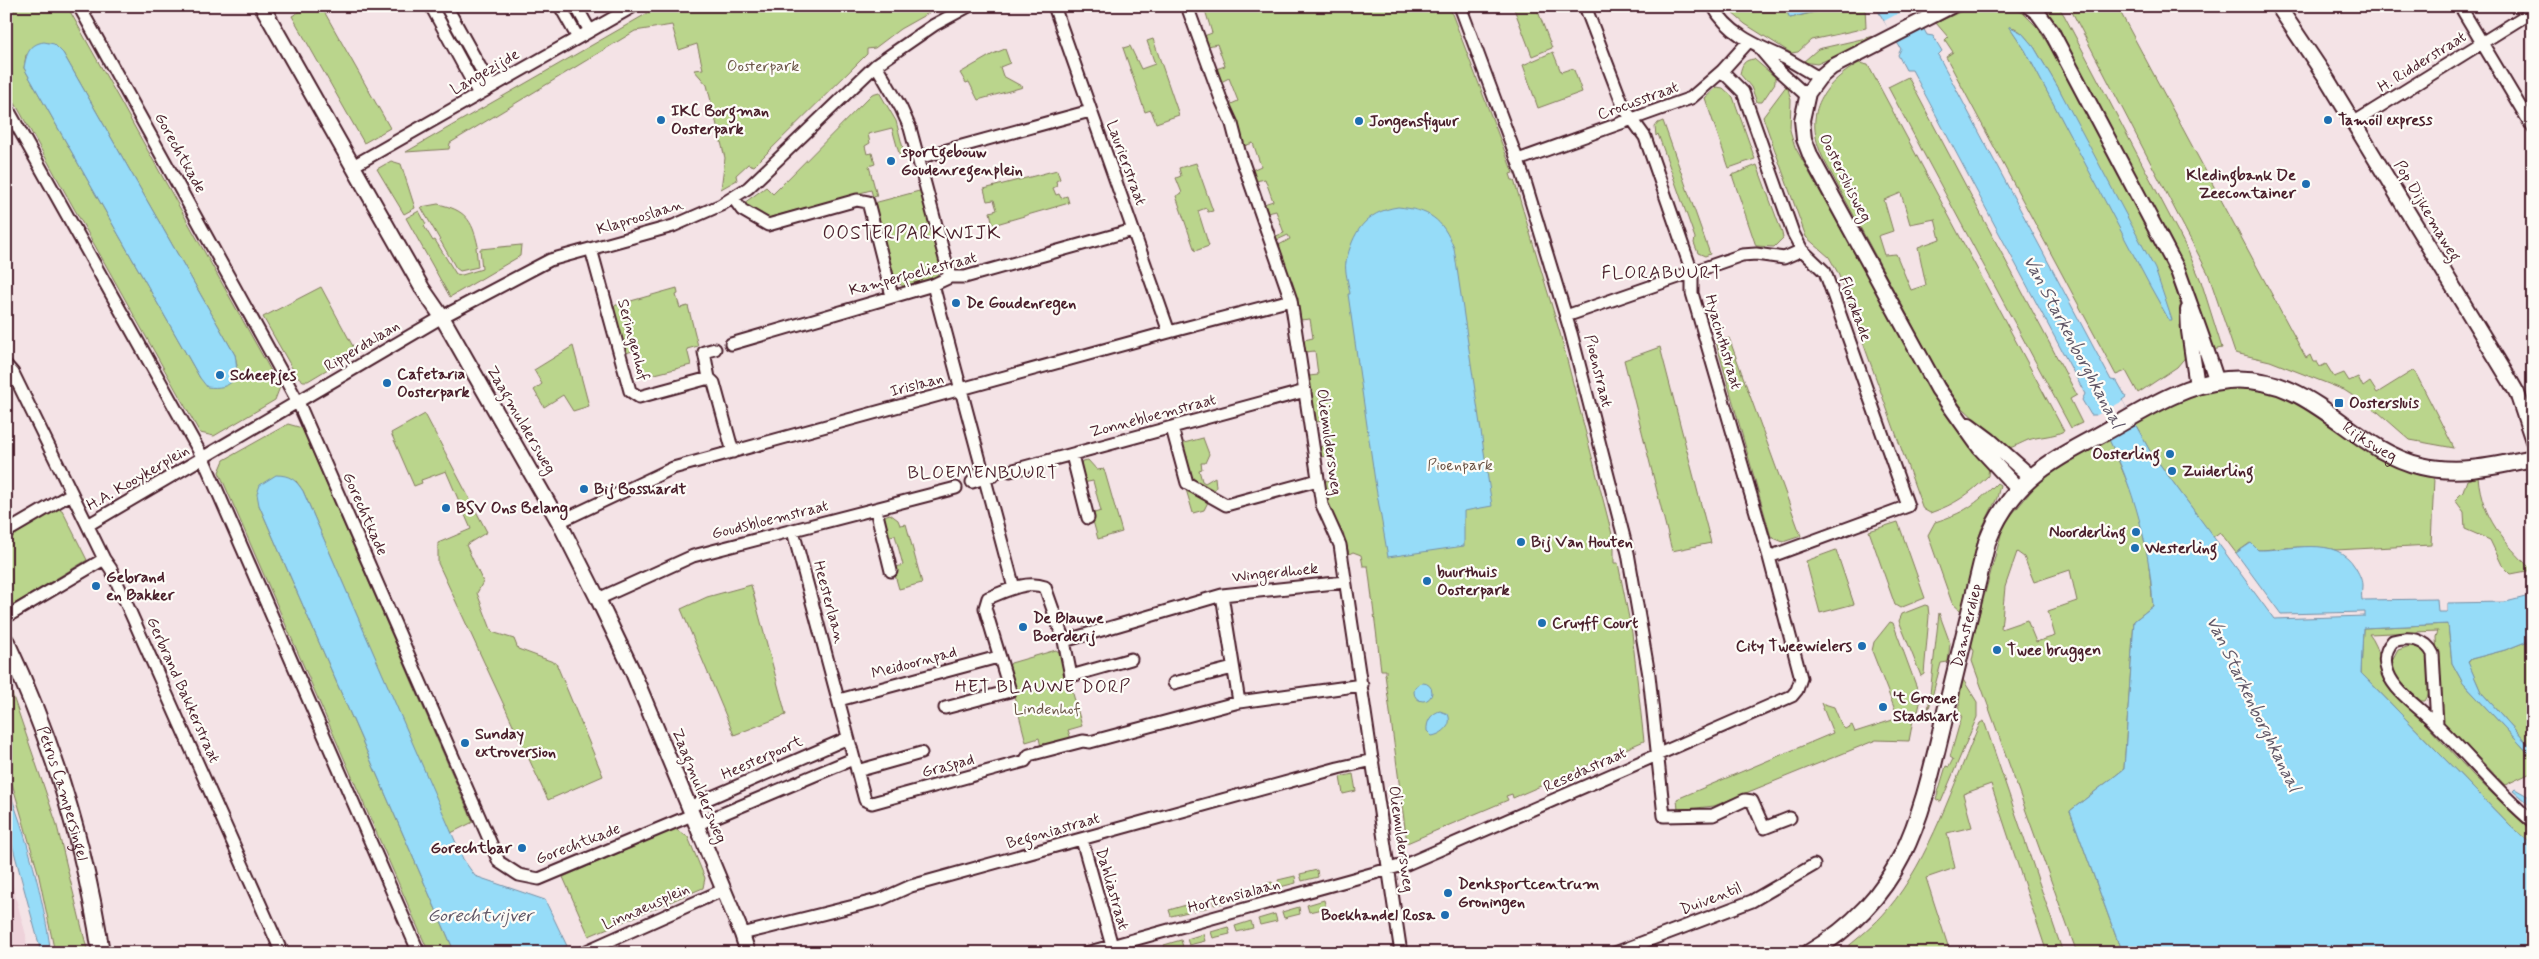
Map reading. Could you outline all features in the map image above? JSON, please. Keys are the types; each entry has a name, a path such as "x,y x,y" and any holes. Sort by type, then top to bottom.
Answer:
{"main road":[{"name":"Rijksweg","path":"2217,382 2255,381 2298,394 2382,450 2419,466 2443,470 2467,470 2533,458"},
{"name":"Damsterdiep","path":"1809,953 1838,934 1866,908 1901,860 1915,829 1926,796 1987,542 1994,525 2018,490 2030,477 2055,459 2197,386 2217,382"},
{"name":"Petrus Campersingel","path":"6,642 70,805 93,898 101,953"}],"street":[{"name":"Gorechtkade","path":"79,6 298,402 499,862 519,874 540,879 692,816"},
{"name":"Zaagmuldersweg","path":"262,6 422,288 442,317 559,522 632,670 742,934 748,953"},
{"path":"431,6 479,94"},
{"path":"446,6 491,87"},
{"path":"560,6 578,38"},
{"path":"576,6 590,31"},
{"name":"Langezijde","path":"353,166 634,6"},
{"name":"Klaprooslaan","path":"442,317 550,260 673,226 734,198 748,188 876,65 934,25 969,6"},
{"name":"Laurierstraat","path":"1054,6 1169,332"},
{"name":"Oliemuldersweg","path":"1187,6 1222,102 1232,124 1239,151 1291,300 1322,505 1340,545 1401,953"},
{"name":"Pioenstraat","path":"1460,6 1518,160 1566,316 1628,553 1642,626 1664,816 1713,814 1745,800 1752,801 1764,828 1790,818"},
{"name":"Hyacinthstraat","path":"1585,6 1624,108 1645,138 1692,272 1692,293 1769,557 1801,678 1797,690 1792,696"},
{"path":"1713,6 1718,15 1731,28 1754,44 1785,58 1819,78"},
{"name":"Oostersluisweg","path":"1951,6 1832,67 1819,78 1807,96 1803,111 1802,130 1811,157 1938,389 1962,420 1980,448 2018,490"},
{"path":"2029,6 2038,13 2051,31 2178,271 2188,304 2200,328 2217,382"},
{"name":"Pop Dijkemaweg","path":"2278,6 2353,123 2517,392 2533,441"},
{"path":"2460,6 2533,128"},
{"name":"H. Ridderstraat","path":"2353,123 2482,44 2533,10"},
{"path":"1754,44 1807,96"},
{"name":"Crocusstraat","path":"1518,160 1691,98 1754,44"},
{"path":"876,65 901,108 910,128 950,278"},
{"name":"Florakade","path":"1722,71 1743,92 1793,233 1802,250 1825,272 1908,506 1769,557"},
{"path":"6,106 203,458 419,953"},
{"path":"918,158 1090,111"},
{"path":"734,198 742,210 768,225 856,200 868,202 892,296"},
{"name":"Kamperfoeliestraat","path":"731,344 796,327 812,320 933,285 950,278 965,277 1133,230"},
{"name":"Seringenhof","path":"591,249 630,391 639,397 709,378"},
{"path":"1566,316 1742,255 1756,254 1784,258 1802,250"},
{"path":"933,285 960,390 989,476 1014,588"},
{"name":"Irislaan","path":"559,522 673,468 1291,300"},
{"path":"2188,304 2189,331 2197,386"},
{"name":"Ripperdalaan","path":"298,402 442,317"},
{"path":"710,350 709,378 714,383 733,452"},
{"name":"Gerbrand Bakkerstraat","path":"6,365 13,373 104,559 111,569 282,953"},
{"name":"Zonnebloemstraat","path":"1010,471 1305,391"},
{"path":"203,458 298,402"},
{"name":"Oostersluisweg","path":"1962,420 1989,440 2030,477"},
{"path":"1172,428 1187,483 1226,504 1318,480"},
{"path":"1072,455 1088,518"},
{"name":"H.A. Kooykerplein","path":"88,525 203,458"},
{"path":"972,482 989,476"},
{"name":"Goudsbloemstraat","path":"598,599 693,556 783,531 793,531 956,488"},
{"name":"H.A. Kooykerplein","path":"6,532 72,494"},
{"path":"876,510 891,571"},
{"name":"Heesterlaan","path":"793,531 839,700"},
{"path":"6,616 104,559"},
{"name":"Wingerdhoek","path":"1239,702 1232,668 1222,595 1345,582"},
{"path":"945,708 1010,690 998,657 985,608 988,598 1014,588 1036,584 1045,588 1064,641 1071,676 1130,659"},
{"path":"1064,641 1222,595"},
{"path":"2437,724 2434,654 2426,644 2417,640 2393,641 2386,648 2385,654 2388,674 2395,684 2437,724 2499,791 2533,822"},
{"name":"Meidoornpad","path":"839,700 998,657"},
{"path":"1174,683 1232,668"},
{"path":"1239,702 1362,685"},
{"name":"Resedastraat","path":"1390,871 1519,818 1792,696"},
{"path":"839,700 857,771 921,753"},
{"name":"Graspad","path":"857,771 865,800 872,803 1025,761 1029,755 1083,741 1090,742 1239,702"},
{"name":"Heesterpoort","path":"692,816 848,738"},
{"path":"692,816 854,759"},
{"name":"Begoniastraat","path":"742,934 882,899 912,886 1338,768 1373,760"},
{"name":"Dahliastraat","path":"1082,840 1112,946"},
{"name":"Duiventil","path":"1615,953 1752,901 1814,865"},
{"name":"Hortensialaan","path":"1086,953 1390,871"},
{"name":"Linnaeusplein","path":"582,953 723,890"}],"shaded area":[{"path":"6,862 26,935 27,953 6,953"}],"green space":[{"path":"20,6 67,6 280,387 275,400 214,436 200,433 6,87 6,14","holes":["63,53 235,355 237,366 200,378 24,68 26,55"]},
{"path":"309,6 321,6 390,128 364,143 292,16"},
{"path":"434,6 443,6 478,71 474,73"},
{"name":"Oosterpark","path":"660,6 941,6 900,29 875,48 867,49 867,54 754,166 748,164 736,175 737,180 721,189 725,158 707,85 694,70 703,69 697,44 679,50 672,25 635,31 450,143 449,149 406,152"},
{"name":"Pioenpark","path":"1194,6 1449,6 1513,173 1510,174 1512,180 1514,180 1560,333 1614,542 1614,563 1618,563 1632,633 1644,741 1513,798 1512,794 1506,796 1508,800 1407,843 1386,670 1381,670 1368,566 1363,566 1361,555 1353,552 1349,554 1344,535 1328,506 1323,481 1333,480 1330,456 1320,457 1319,447 1328,445 1324,421 1315,422 1309,376 1318,375 1315,351 1305,352 1304,340 1313,338 1310,319 1300,320 1296,296 1279,245 1290,239 1288,235 1277,240 1276,236 1284,233 1276,211 1268,213 1264,204 1273,201 1265,179 1256,181 1252,170 1261,166 1253,143 1244,146 1229,105 1238,101 1229,78 1221,82 1216,69 1225,66 1217,44 1208,46 1204,36 1212,33 1205,10 1196,13"},
{"path":"1513,6 1536,6 1552,48 1532,56"},
{"path":"1724,6 1784,6 1790,18 1841,6 1865,6 1866,28 1811,40 1798,52 1791,53 1745,24"},
{"path":"1973,6 2013,8 2023,13 2038,28 2061,65 2170,272 2180,303 2188,354 2177,367 2138,393 2126,371 2116,375 1946,57 1953,52 1945,40 1948,37 1936,23","holes":["2010,27 2015,28 2034,47 2059,89 2169,320 2025,50"]},
{"path":"2043,6 2058,6 2064,15 2187,249 2201,281 2222,348 2212,350 2181,262 2073,58 2059,27"},
{"path":"2069,6 2117,6 2306,358 2310,355 2313,362 2317,362 2320,367 2326,364 2334,377 2344,373 2349,381 2358,377 2363,387 2370,382 2377,393 2414,370 2454,448 2410,440 2378,412 2344,390 2270,361 2235,353 2208,273"},
{"path":"1879,35 1880,37 1817,64 1803,62 1818,49"},
{"path":"1153,39 1179,115 1156,123 1151,110 1145,112 1123,48 1130,46 1141,69 1155,64 1147,41"},
{"path":"1005,49 1010,63 1000,67 1003,76 1023,87 978,100 969,82 966,83 960,73"},
{"path":"1553,52 1561,72 1570,69 1574,70 1582,92 1538,108 1523,65"},
{"path":"1754,59 1775,77 1775,83 1762,102 1757,102 1751,87 1740,74 1744,63"},
{"path":"1859,63 1868,65 2064,431 2028,440 2006,449 1961,406 1941,378 1823,158 1817,142 1815,128 1819,103 1826,91 1846,72","holes":["1901,193 1910,224 1935,219 1940,239 1918,247 1926,285 1911,290 1896,254 1884,255 1878,236 1893,231 1884,200"]},
{"path":"1908,77 2077,395 2070,399 2082,423 2071,428 1888,87"},
{"path":"1787,85 1791,100 1790,130 1795,147 1936,399 1989,466 1988,476 1968,494 1930,513 1923,509 1838,273 1829,257 1806,237 1763,117"},
{"path":"1717,87 1723,88 1733,97 1755,159 1729,168 1705,98"},
{"path":"879,92 896,121 905,156 900,157 892,128 868,134 870,143 865,146 867,154 872,153 875,164 869,166 877,196 873,197 871,190 771,217 772,221 746,209 744,203 766,187 773,194 872,94"},
{"path":"1663,121 1710,254 1705,256 1698,253 1694,243 1695,238 1658,134 1656,136 1655,127"},
{"path":"391,161 401,164 415,208 404,214 377,169"},
{"path":"1196,163 1213,211 1208,212 1206,208 1198,211 1209,246 1195,251 1176,196 1182,193 1176,178 1181,176 1179,168"},
{"path":"1757,165 1782,233 1783,238 1774,247 1756,246 1732,175"},
{"path":"1057,170 1060,179 1056,181 1057,186 1053,188 1056,195 1059,194 1061,198 1067,196 1069,203 993,225 990,212 997,210 994,200 987,201 984,189"},
{"path":"923,190 943,263 936,277 903,286 896,282 874,203"},
{"path":"438,204 455,209 470,222 478,246 476,247 478,267 460,271 456,268 421,207"},
{"path":"419,211 426,224 424,226 456,274 462,275 482,269 480,249 521,245 520,256 450,297 406,218"},
{"path":"321,287 356,352 308,381 303,381 296,375 263,317"},
{"path":"677,288 678,294 676,295 680,308 688,306 698,346 687,349 691,365 643,377 636,350 626,353 613,306"},
{"path":"1729,338 1801,536 1783,542 1771,537 1716,342"},
{"path":"573,346 589,406 573,411 563,395 544,407 534,390 542,384 534,370"},
{"path":"1660,347 1711,543 1672,551 1624,360"},
{"path":"2219,388 2256,388 2287,396 2388,461 2420,475 2434,478 2431,545 2336,550 2309,547 2258,550 2250,543 2236,553 2220,532 2213,537 2150,451 2135,424 2188,395"},
{"path":"425,414 487,532 466,545 483,582 477,593 492,632 514,639 518,649 556,663 603,776 548,800 438,563 438,543 471,529 446,471 421,480 422,483 414,486 391,433"},
{"path":"288,424 302,428 473,822 451,833 303,491 296,481 259,505 455,953 429,953 219,472 224,460"},
{"path":"1203,438 1209,454 1205,463 1201,463 1202,469 1199,470 1202,481 1205,483 1215,477 1216,487 1212,494 1190,480 1187,456 1182,455 1180,444"},
{"path":"2109,438 2136,503 2148,556 2153,606 2134,621 2124,769 2070,811 2122,953 2077,953 1972,661 1974,651 1971,644 2004,524 2043,477","holes":["2017,552 2024,557 2034,582 2070,570 2077,601 2048,611 2055,636 2036,642 2027,620 2001,629 2005,587"]},
{"path":"1088,460 1097,470 1104,469 1122,532 1098,539 1091,514 1101,511 1093,481 1083,483 1080,466 1082,461"},
{"path":"2478,477 2480,492 2489,517 2512,549 2532,570 2511,574 2502,565 2490,540 2465,529 2464,512 2455,500 2463,492 2467,480"},
{"path":"1997,483 2000,485 1997,498 1981,530 1961,611 1952,603 1928,535 1935,522 1969,507"},
{"path":"1185,486 1209,500 1204,510 1193,513"},
{"path":"57,509 62,510 87,560 14,604 7,603 6,540"},
{"path":"890,514 898,520 900,525 906,524 922,583 899,589 893,568 903,565 895,535 885,537 884,516"},
{"path":"1898,522 1925,598 1900,608 1895,605 1869,531"},
{"path":"1836,550 1854,604 1820,613 1806,561"},
{"path":"751,585 786,715 734,735 681,609 707,597"},
{"path":"1925,605 1928,606 1929,616 1924,674 1921,676 1899,621 1902,614"},
{"path":"1939,613 1950,643 1948,662 1941,663 1928,712"},
{"path":"1890,622 1893,623 1921,699 1918,712 1895,710 1872,651 1874,642"},
{"path":"2448,624 2452,663 2463,683 2533,758 2533,772 2505,785 2440,718 2436,637 2438,631 2369,634 2379,652 2390,686 2475,777 2533,832 2533,845 2511,827 2361,673 2363,628"},
{"path":"2533,639 2533,750 2481,692 2468,663 2471,659 2505,650"},
{"path":"2410,646 2422,650 2429,659 2431,671 2430,685 2425,701 2418,701 2396,680 2390,665 2398,650"},
{"name":"Lindenhof","path":"1056,650 1062,654 1082,726 1068,730 1071,739 1041,747 1039,738 1026,742 1007,669 1011,663"},
{"path":"6,676 56,822 88,953 55,953 38,872 6,763"},
{"path":"1962,678 1977,702 1977,717 1941,802 1936,799 1946,766 1949,767 1953,759 1950,757 1962,715 1958,714"},
{"path":"1821,703 1834,707 1842,726 1845,729 1852,725 1855,732 1899,718 1913,720 1909,741 1876,740 1714,806 1678,810 1677,799 1833,733"},
{"path":"1984,721 2063,953 2047,953 1991,784 1963,794 1972,827 1947,833 1955,868 1926,878 1950,952 1840,953 1877,921 1903,889 1929,844 1980,723"},
{"path":"1353,774 1356,791 1343,794 1340,777"},
{"path":"675,829 688,837 705,878 703,888 589,936 563,877"},
{"path":"1317,870 1318,877 1302,881 1300,874"},
{"path":"1295,876 1296,883 1280,887 1278,880"},
{"path":"1272,882 1274,889 1258,893 1256,886"},
{"path":"1251,888 1252,895 1236,899 1234,892"},
{"path":"1229,894 1231,901 1214,905 1212,898"},
{"path":"1208,900 1209,907 1193,911 1191,904"},
{"path":"1324,900 1326,908 1309,912 1307,905"},
{"path":"1186,905 1188,912 1171,916 1169,910"},
{"path":"1299,907 1300,914 1284,918 1282,912"},
{"path":"1275,914 1277,921 1260,925 1258,919"},
{"path":"1251,921 1253,928 1237,932 1235,926"},
{"path":"1228,927 1230,934 1213,938 1211,932"},
{"path":"1203,934 1205,941 1189,945 1187,939"},
{"path":"1181,940 1183,947 1166,951 1164,945"}],"water":[{"path":"1784,6 1836,6 1790,18"},
{"name":"Van Starkenborghkanaal","path":"1875,6 1911,6 1927,35 1933,36 1942,51 1938,55 2111,380 2117,381 2126,397 2122,400 2150,451 2274,619 2365,616 2365,612 2281,614 2236,553 2251,543 2258,550 2311,546 2324,547 2336,551 2347,557 2359,573 2362,583 2362,600 2437,599 2438,612 2447,612 2447,603 2506,602 2533,595 2533,639 2505,650 2471,659 2468,662 2481,692 2533,750 2533,758 2463,683 2452,663 2448,624 2363,628 2361,673 2511,827 2533,845 2533,953 2122,953 2070,811 2124,769 2134,621 2153,606 2147,555 2136,507 2119,460 2108,438 2096,415 2091,415 2082,400 2085,394 1912,70 1906,70 1898,55 1901,49"},
{"path":"2009,26 2022,33 2034,47 2059,89 2155,269 2172,320 2169,320 2150,286 2025,50"},
{"path":"44,42 54,44 63,53 235,355 235,376 228,385 223,387 207,387 200,378 24,68 29,51 35,45"},
{"path":"1398,207 1418,210 1433,217 1445,229 1454,248 1492,506 1464,511 1464,546 1388,557 1348,294 1350,294 1346,265 1352,242 1362,225 1377,214"},
{"name":"Gorechtvijver","path":"276,475 292,479 303,491 463,859 475,876 545,900 567,946 551,953 455,953 259,505 257,494 260,485"},
{"path":"1423,683 1429,686 1432,692 1429,698 1423,701 1417,698 1414,692 1417,686"},
{"path":"1440,711 1448,714 1449,722 1443,731 1432,736 1427,731 1427,724 1432,716"},
{"path":"6,783 21,824 33,866 44,910 51,953 40,953 6,822"},
{"path":"2515,789 2533,799 2533,808 2513,791"}],"pier":[{"path":"1912,6 1924,28 1895,43 1884,21"},
{"path":"2123,401 2135,424 2107,439 2095,416"}],"place":[{"name":"IKC Borgman Oosterpark","path":"661,120"},
{"name":"Tamoil express","path":"2328,120"},
{"name":"Jongensfiguur","path":"1359,121"},
{"name":"sportgebouw Goudenregenplein","path":"891,161"},
{"name":"Kledingbank De Zeecontainer","path":"2306,184"},
{"name":"De Goudenregen","path":"956,303"},
{"name":"Scheepjes","path":"220,375"},
{"name":"Cafetaria Oosterpark","path":"387,383"},
{"name":"Oostersluis","path":"2339,403"},
{"name":"Oosterling","path":"2170,454"},
{"name":"Zuiderling","path":"2172,471"},
{"name":"Bij Bosshardt","path":"584,489"},
{"name":"BSV Ons Belang","path":"446,508"},
{"name":"Noorderling","path":"2136,532"},
{"name":"Bij Van Houten","path":"1521,542"},
{"name":"Westerling","path":"2135,548"},
{"name":"buurthuis Oosterpark","path":"1427,581"},
{"name":"Gebrand en Bakker","path":"96,586"},
{"name":"Cruyff Court","path":"1542,623"},
{"name":"De Blauwe Boerderij","path":"1023,627"},
{"name":"City Tweewielers","path":"1862,646"},
{"name":"Twee bruggen","path":"1997,650"},
{"name":"'t Groene Stadshart","path":"1883,707"},
{"name":"Sunday extroversion","path":"465,743"},
{"name":"Gorechtbar","path":"522,848"},
{"name":"Denksportcentrum Groningen","path":"1448,893"},
{"name":"Boekhandel Rosa","path":"1445,915"}],"district":[{"name":"OOSTERPARKWIJK","path":"912,233"},
{"name":"FLORABUURT","path":"1662,273"},
{"name":"BLOEMENBUURT","path":"983,473"},
{"name":"HET BLAUWE DORP","path":"1043,687"}]}
